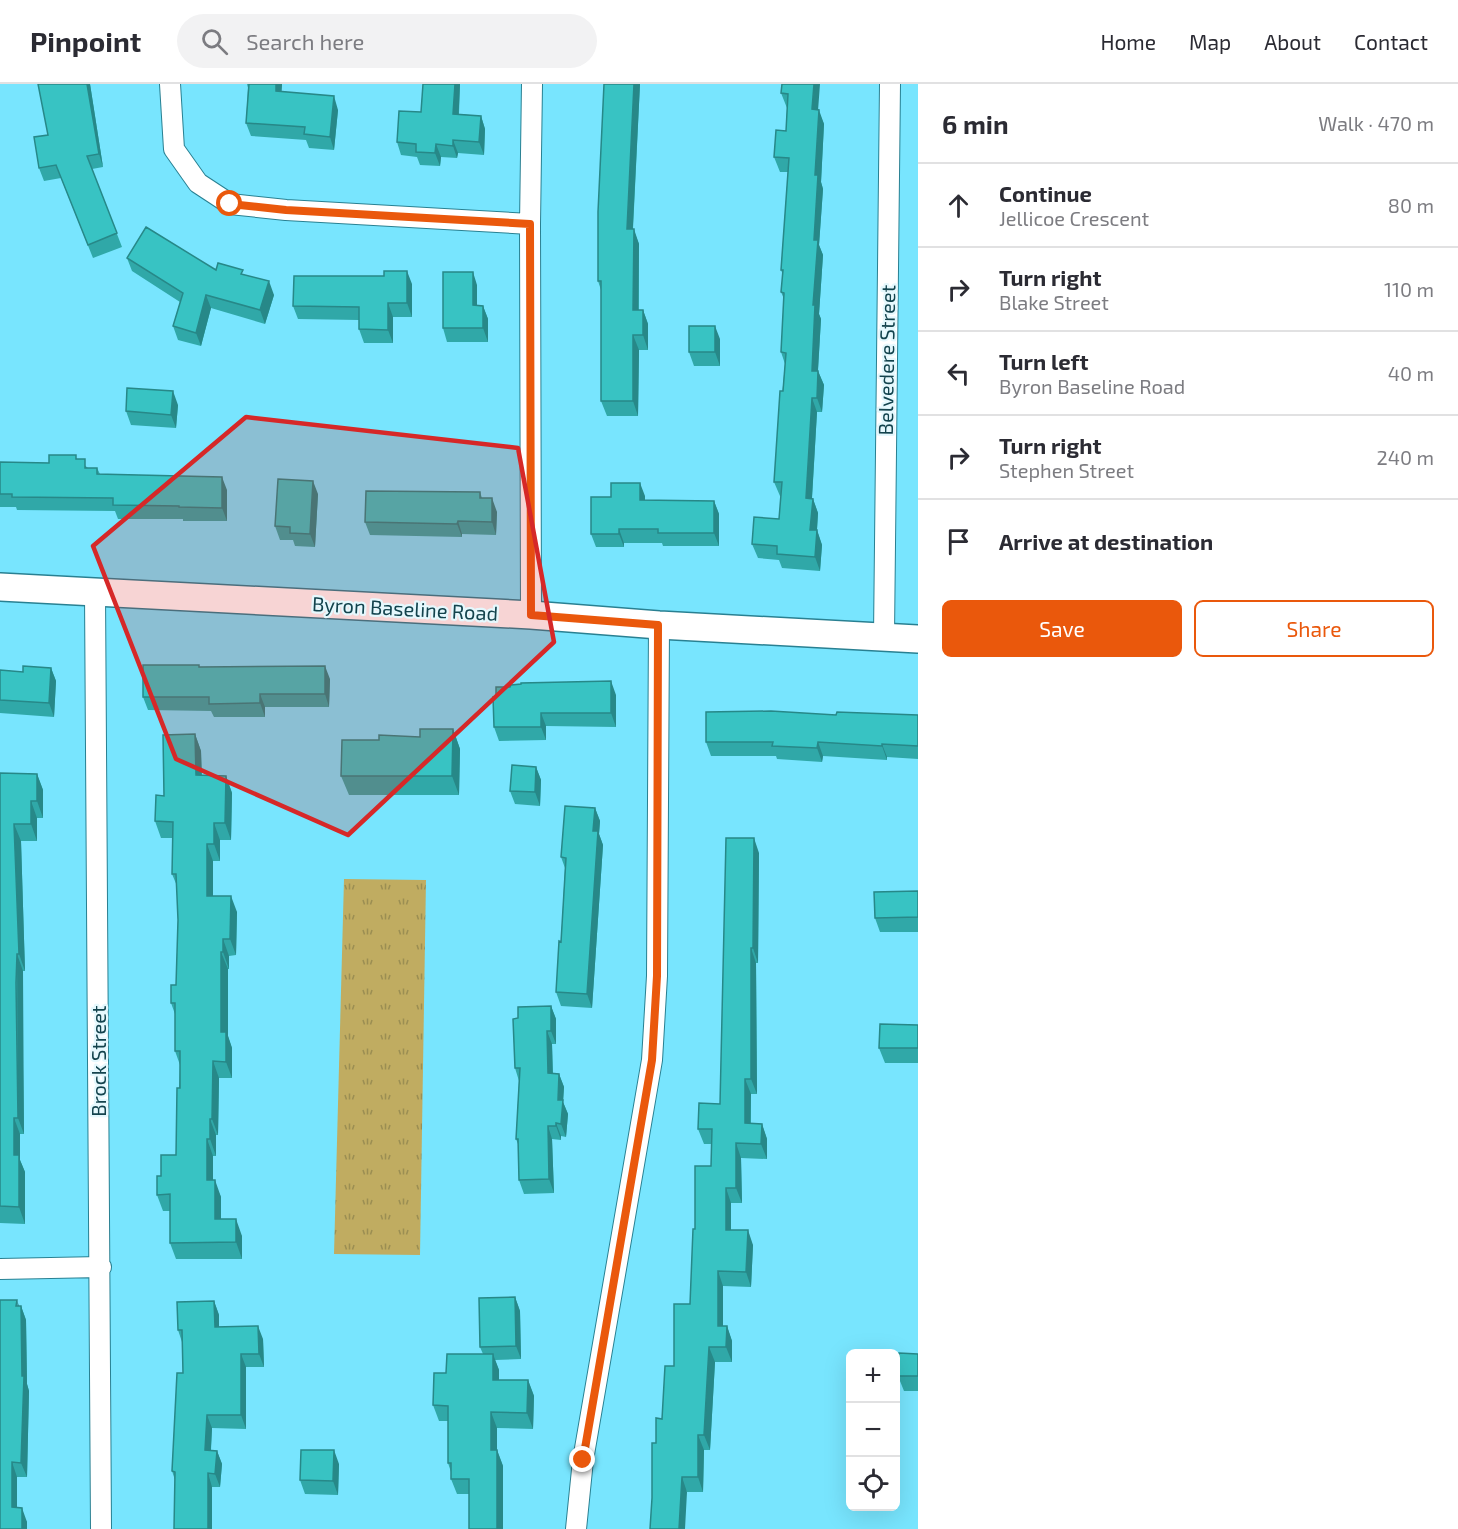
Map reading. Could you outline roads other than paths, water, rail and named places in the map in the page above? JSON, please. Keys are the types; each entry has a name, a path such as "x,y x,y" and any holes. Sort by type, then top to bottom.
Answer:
{"main road":[{"name":"Byron Baseline Road","path":"0,588 531,615 658,625 918,639"}],"street":[{"path":"170,84 174,150 198,183 230,204 286,210 530,224"},
{"path":"531,615 532,84"},
{"name":"Belvedere Street","path":"884,636 890,84"},
{"name":"Brock Street","path":"95,593 101,1529"},
{"path":"576,1529 583,1460 652,1060 657,976 658,625"},
{"path":"0,1269 100,1267"}]}
